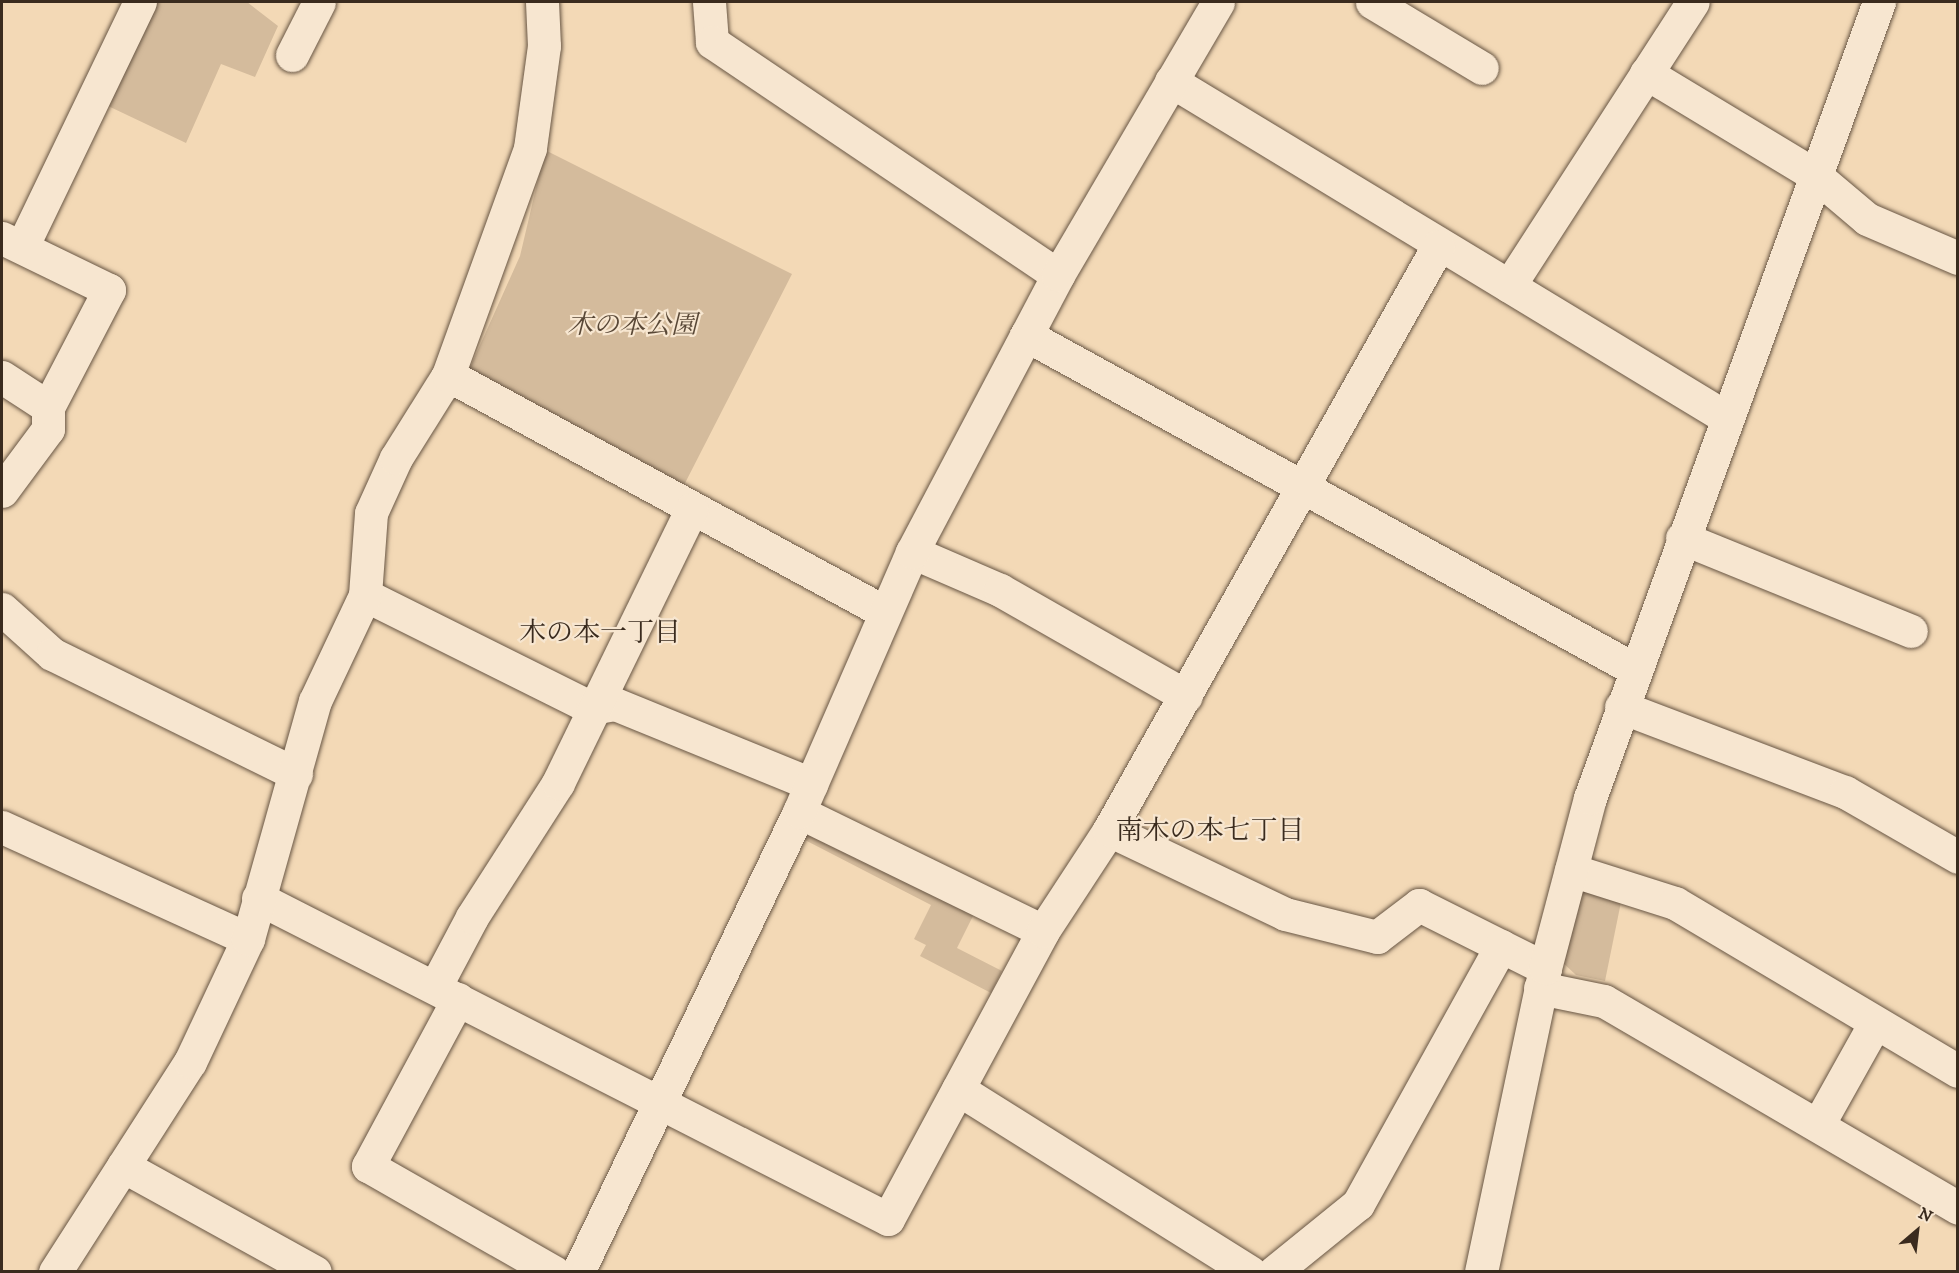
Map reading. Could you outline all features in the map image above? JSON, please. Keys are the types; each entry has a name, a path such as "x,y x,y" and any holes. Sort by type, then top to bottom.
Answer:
{"street":[{"path":"2,491 48,429 48,407 109,290 12,242 140,2"},
{"path":"292,55 319,2"},
{"path":"55,1272 190,1062 248,939 315,701 364,595 371,513 396,458 448,375 530,148 544,46 542,2"},
{"path":"709,2 712,42 1058,275"},
{"path":"578,1272 662,1101 805,798 883,611 912,552 1058,275 1218,2"},
{"path":"1372,2 1482,68"},
{"path":"1509,286 1693,2"},
{"path":"1482,1272 1543,978 1571,870 1621,707 1879,2"},
{"path":"1646,73 1815,175 1867,219 1958,258"},
{"path":"1171,81 1438,246 1509,286 1727,418"},
{"path":"258,898 662,1101 888,1219 1043,931 1109,830 1306,486 1438,246"},
{"path":"1026,335 1306,486 1634,669"},
{"path":"448,375 691,510 883,611"},
{"path":"2,377 48,407"},
{"path":"554,1272 368,1166 446,993 472,916 558,783 592,708 691,510"},
{"path":"1682,538 1911,632"},
{"path":"912,552 1000,590 1186,696"},
{"path":"364,595 592,708 615,704 805,798 1043,931"},
{"path":"2,609 52,654 296,774"},
{"path":"1621,707 1845,792 1958,857"},
{"path":"2,827 248,939"},
{"path":"1109,830 1285,914 1377,938 1419,905 1501,946 1543,978 1604,1001 1958,1208"},
{"path":"1571,870 1675,903 1958,1071"},
{"path":"1274,1272 1358,1203 1501,946"},
{"path":"1818,1125 1875,1023"},
{"path":"958,1089 1250,1272"},
{"path":"123,1166 315,1272"}],"green space":[{"path":"158,2 247,2 278,26 255,77 221,64 186,143 106,105"},
{"name":"木の本公園","path":"545,150 792,274 682,489 468,372 520,256"},
{"path":"812,821 978,906 957,948 1002,971 991,993 920,956 926,945 914,939 931,905 803,839"},
{"path":"1586,890 1622,897 1605,981 1576,975 1562,962 1571,905"}],"district":[{"name":"木の本一丁目","path":"600,634"},
{"name":"南木の本七丁目","path":"1210,832"}]}
